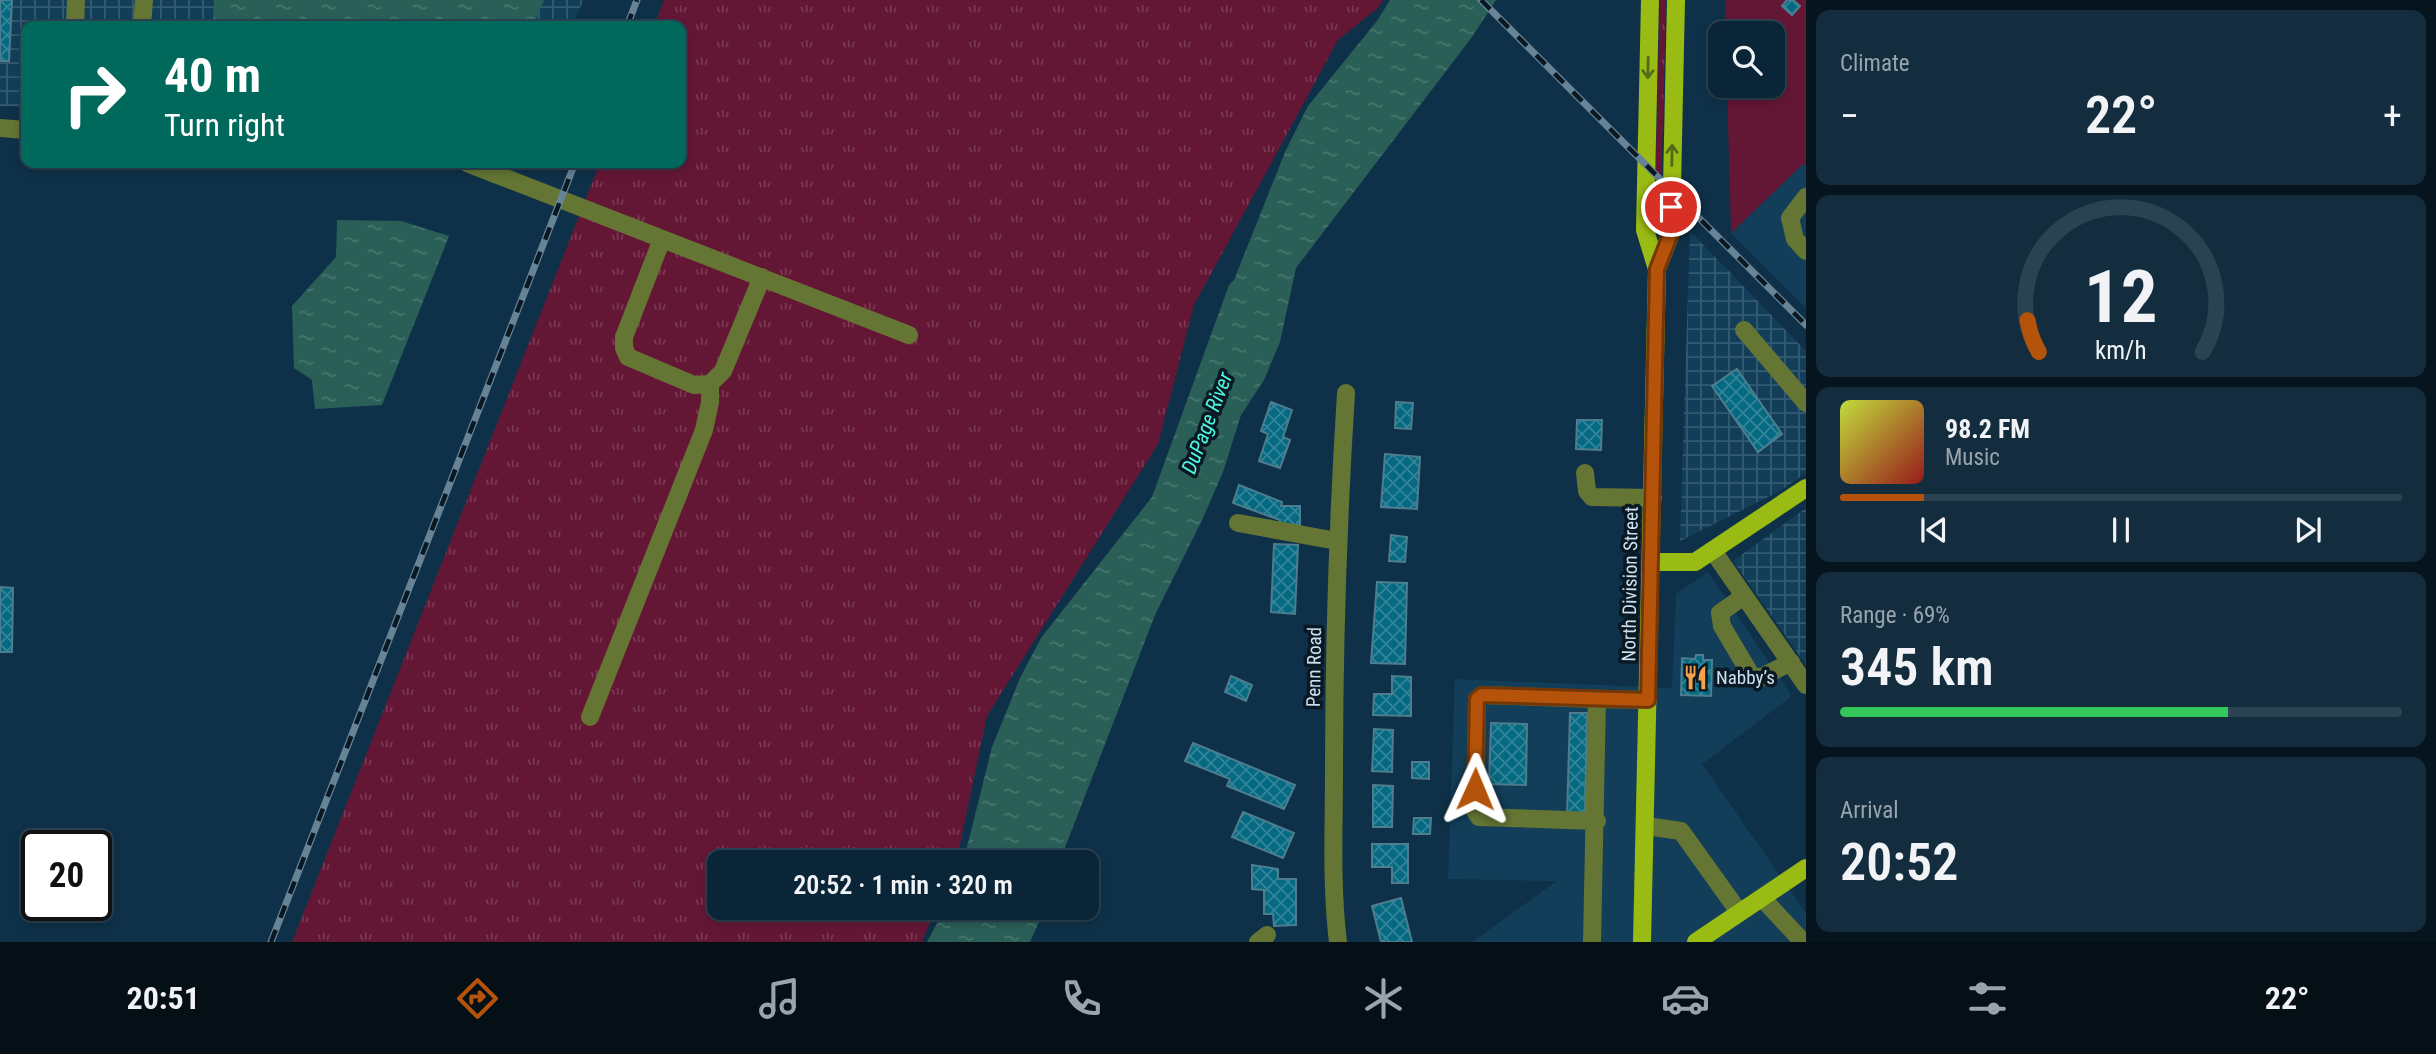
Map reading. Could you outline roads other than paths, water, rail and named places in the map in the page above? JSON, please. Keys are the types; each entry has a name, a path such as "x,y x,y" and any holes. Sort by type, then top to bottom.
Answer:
{"main road":[{"name":"North Division Street","path":"1642,942 1657,269 1645,230 1650,0"},
{"name":"North Division Street","path":"1657,269 1671,233 1676,0"},
{"path":"1652,562 1695,562 1806,488"},
{"path":"1696,942 1806,868"}],"street":[{"path":"75,21 76,0"},
{"path":"142,21 144,0"},
{"path":"0,128 21,130"},
{"path":"480,168 909,335"},
{"path":"1806,197 1790,218 1795,239 1806,251"},
{"path":"662,239 624,337 624,348 628,357 694,385 710,384 723,371 762,277"},
{"path":"1744,330 1806,403"},
{"path":"590,717 704,430 710,402 710,384"},
{"name":"Penn Road","path":"1338,942 1334,897 1337,541 1346,393"},
{"path":"1585,473 1587,491 1592,496 1653,498"},
{"path":"1238,523 1337,541"},
{"path":"1713,551 1806,685"},
{"path":"1744,596 1720,613 1722,626 1751,675 1760,678 1791,662"},
{"path":"1597,821 1479,817 1475,811 1477,699 1482,695 1648,700"},
{"path":"1592,942 1597,821 1597,699"},
{"path":"1646,826 1681,831 1739,912"},
{"path":"1762,898 1799,940"}],"water":[{"path":"214,0 544,0 535,21 213,21"},
{"name":"DuPage River","path":"1390,0 1496,0 1472,37 1296,268 1280,342 1264,380 1241,415 1223,472 1155,615 1064,850 966,850 992,747 1020,678 1041,638 1152,497 1229,285 1234,280 1285,152 1308,106 1377,21"},
{"path":"337,220 401,221 449,236 382,405 315,409 312,380 294,368 292,306 336,257"},
{"path":"939,920 1040,920 1030,942 927,942"}],"railway":[{"path":"629,21 637,0"},
{"path":"1481,0 1806,325"},
{"path":"271,942 573,168"}],"place":[{"name":"Nabby’s","path":"1696,677"}]}
